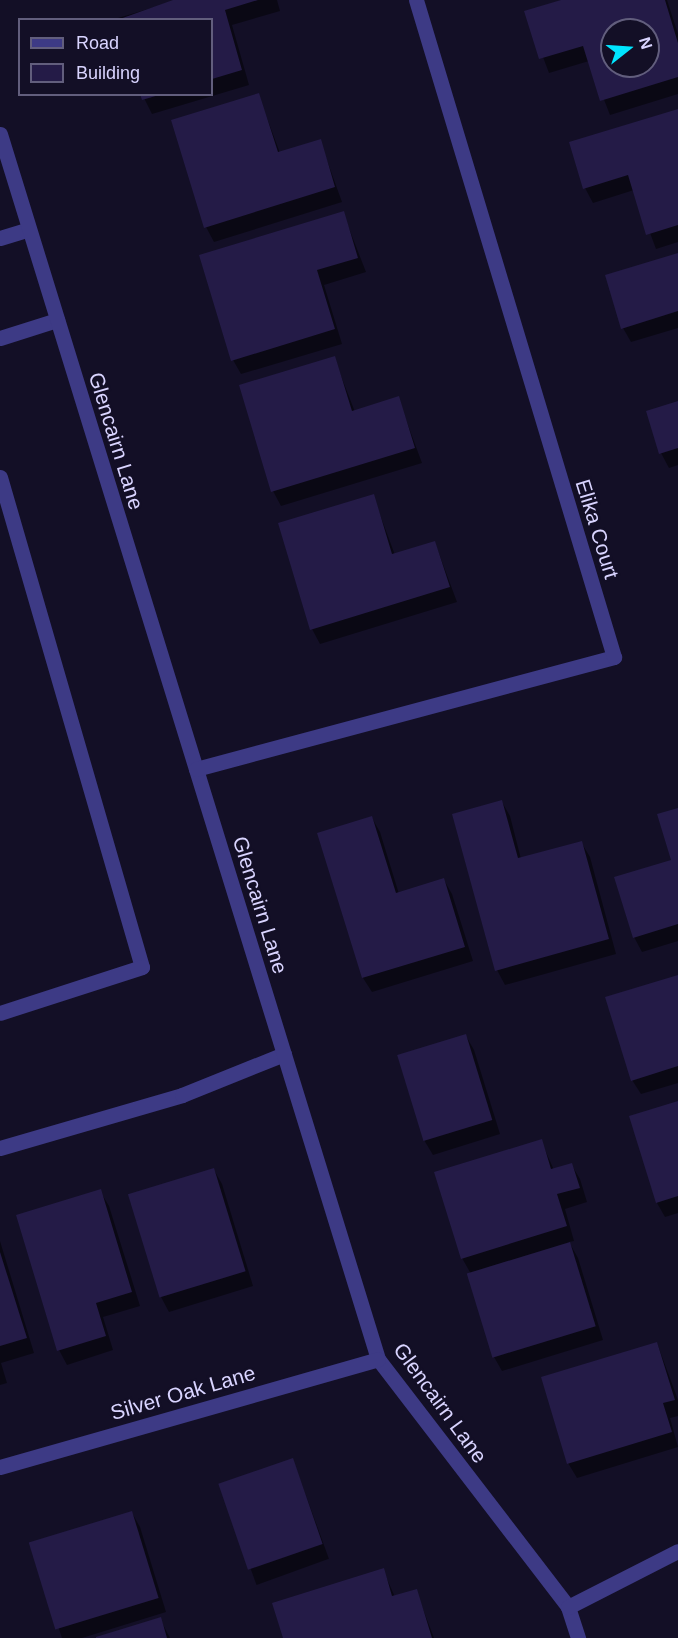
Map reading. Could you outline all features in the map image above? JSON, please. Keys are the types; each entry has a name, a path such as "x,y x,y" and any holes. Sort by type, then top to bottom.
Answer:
{"street":[{"name":"Elika Court","path":"196,769 614,657 416,0"},
{"name":"Glencairn Lane","path":"0,134 378,1359 568,1607 578,1638"},
{"path":"0,238 29,229"},
{"path":"0,338 57,320"},
{"path":"0,477 142,967 0,1014"},
{"path":"0,1148 182,1095 284,1054"},
{"name":"Silver Oak Lane","path":"0,1467 378,1359"},
{"path":"568,1607 678,1551"}],"building":[{"path":"173,0 258,0 225,10 242,70 213,79 213,18 123,18"},
{"path":"561,0 665,0 678,43 678,77 600,101 583,46 539,59 524,11"},
{"path":"259,93 278,152 321,139 335,187 204,228 171,120"},
{"path":"141,96 156,96 142,100"},
{"path":"678,109 678,225 646,235 628,175 583,189 569,142"},
{"path":"344,211 358,258 317,270 335,329 231,361 199,255"},
{"path":"678,253 678,311 621,329 605,275"},
{"path":"335,356 352,411 399,396 415,448 271,492 239,385"},
{"path":"678,401 678,448 659,454 646,411"},
{"path":"374,494 392,554 435,541 450,587 310,630 278,523"},
{"path":"502,800 518,858 582,841 609,939 495,971 452,814"},
{"path":"678,808 678,924 633,938 614,877 671,860 657,814"},
{"path":"372,816 396,893 444,878 465,947 362,978 317,833"},
{"path":"678,975 678,1066 631,1081 605,997"},
{"path":"466,1034 492,1120 423,1141 397,1055"},
{"path":"678,1101 678,1196 656,1203 629,1116"},
{"path":"542,1139 551,1169 572,1163 580,1188 557,1194 567,1226 461,1259 434,1172"},
{"path":"214,1168 246,1271 160,1298 128,1194"},
{"path":"101,1189 132,1292 96,1303 106,1336 57,1351 16,1215"},
{"path":"570,1242 596,1326 492,1358 467,1274"},
{"path":"0,1252 27,1338 0,1346"},
{"path":"657,1342 675,1400 663,1403 672,1432 567,1464 541,1377"},
{"path":"293,1458 323,1544 248,1570 218,1484"},
{"path":"132,1511 159,1598 55,1630 29,1543"},
{"path":"384,1568 392,1596 417,1589 432,1638 283,1638 272,1603"},
{"path":"161,1617 167,1638 96,1638 96,1637"}]}
